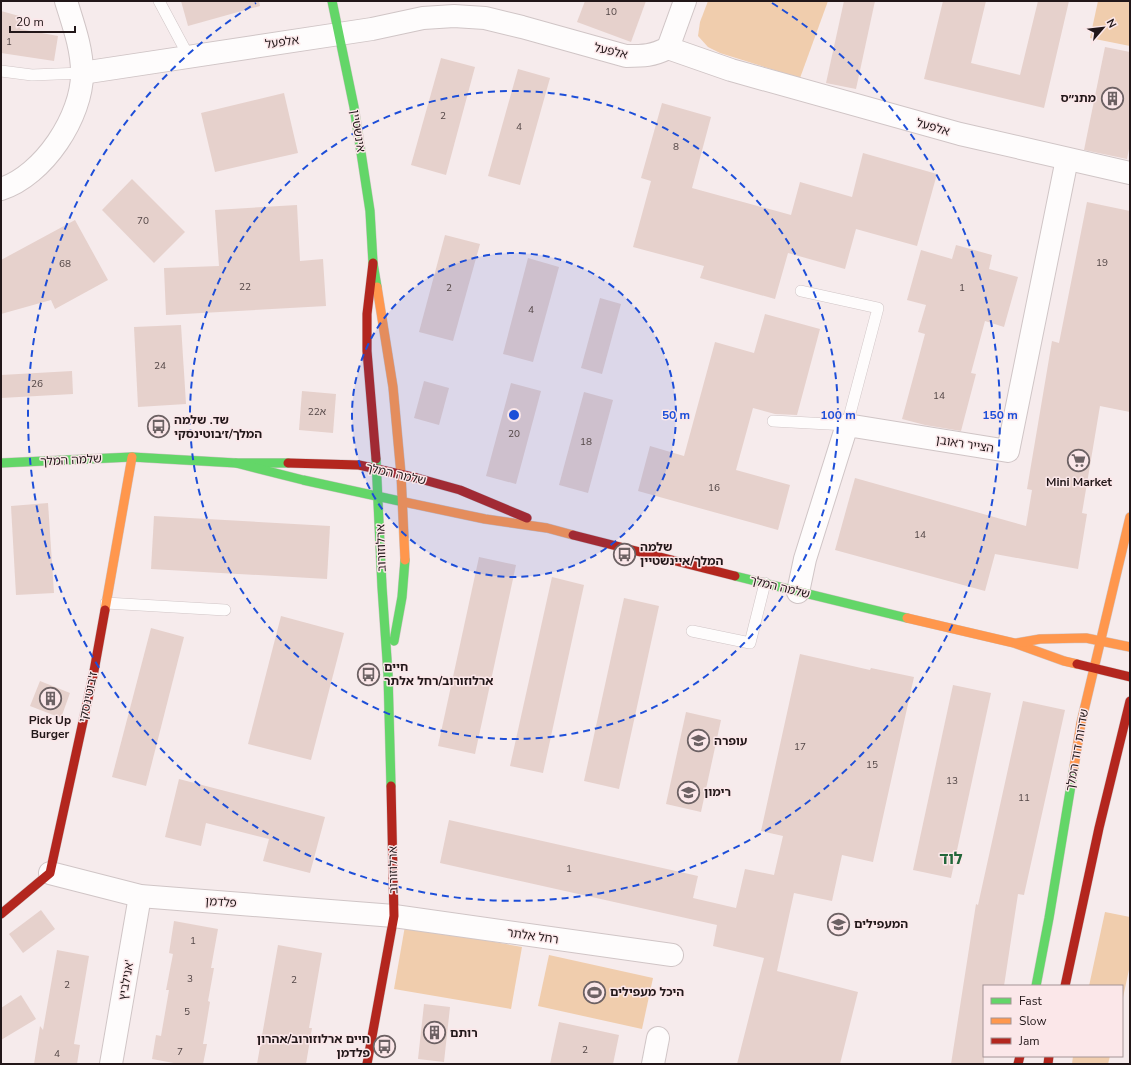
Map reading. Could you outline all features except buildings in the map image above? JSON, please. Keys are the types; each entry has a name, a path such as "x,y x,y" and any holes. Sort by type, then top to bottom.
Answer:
{"street":[{"path":"1,189 9,187 27,175 43,161 55,146 67,126 78,101 82,73 78,43 66,1"},
{"name":"אינשטיין","path":"332,1 354,107 370,211 373,263 393,387 404,502"},
{"path":"668,48 685,1"},
{"name":"אלפעל","path":"82,73 340,34 423,18 454,16 485,18 626,56 655,54 668,48 731,70 960,134 1130,173"},
{"name":"הצייר ראובן","path":"846,425 1008,450 1067,159"},
{"name":"אינשטיין","path":"373,263 367,314 367,351 377,469"},
{"path":"798,592 805,559 846,425"},
{"name":"שלמה המלך","path":"1,463 132,457 236,464 328,463 359,465 401,474 460,490 503,507 547,528"},
{"name":"ז'בוטינסקי","path":"50,873 94,671 132,457"},
{"name":"שלמה המלך","path":"236,464 379,497 485,519 547,528 798,592 1014,643 1064,661 1130,678"},
{"name":"ארלוזורוב","path":"367,1064 394,916 388,674 382,587 377,469"},
{"name":"ארלוזורוב","path":"388,674 402,597 405,552 404,502"},
{"name":"שדרות דוד המלך","path":"1036,985 1076,749 1130,517"},
{"name":"שלמה המלך","path":"1014,643 1040,639 1086,638 1130,648"},
{"path":"1064,985 1101,820 1130,701"},
{"path":"1,914 50,873"},
{"name":"פלדמן","path":"50,873 140,896 394,916"},
{"name":"אנילביץ'","path":"111,1064 140,896"},
{"name":"רחל אלתר","path":"394,916 672,955"},
{"path":"653,1064 658,1038"}],"lane":[{"path":"159,1 189,57"},
{"path":"1,71 32,75 82,73"},
{"path":"773,421 846,425 878,308 801,291"},
{"path":"692,631 750,643 765,583"},
{"path":"106,603 225,610"}],"shaded area":[{"path":"708,1 828,1 800,78 720,53 708,47 698,36 700,22"},
{"path":"1098,1 1130,1 1130,46 1090,38"},
{"path":"1105,912 1130,917 1130,965 1123,997 1123,985 1089,985"},
{"path":"405,926 522,947 511,1009 394,989"},
{"name":"היכל מעפילים","path":"549,955 653,978 642,1029 538,1006"},
{"path":"1073,1057 1110,1057 1108,1064 1072,1064"}],"traffic: fast":[{"path":"332,1 354,107 370,211 373,263 377,287"},
{"path":"1,463 132,457 236,463 288,463"},
{"path":"376,459 388,674 391,786"},
{"path":"236,463 303,480 404,502"},
{"path":"394,641 402,597 405,560"},
{"path":"735,576 907,618"},
{"path":"1036,985 1074,767"}],"traffic: slow":[{"path":"377,287 393,387 401,474 405,560"},
{"path":"105,610 132,457"},
{"path":"404,502 485,519 547,528 573,535"},
{"path":"1074,767 1081,723 1130,517"},
{"path":"907,618 1014,643 1064,661 1077,664"},
{"path":"1017,643 1040,639 1086,638 1130,647"}],"traffic: jam":[{"path":"373,263 367,314 367,351 376,459"},
{"path":"288,463 359,465 417,478 460,490 527,518"},
{"path":"573,535 735,576"},
{"path":"1,914 50,873 94,671 105,610"},
{"path":"1077,664 1130,677"},
{"path":"1065,985 1099,828 1130,701"},
{"path":"367,1064 394,916 391,786"},
{"path":"1018,1064 1020,1057"},
{"path":"1048,1064 1049,1057"}],"place":[{"name":"מתנ״ס","path":"1112,98"},
{"name":"שד. שלמה המלך/ז׳בוטינסקי","path":"159,427"},
{"name":"Mini Market","path":"1079,461"},
{"name":"שלמה המלך/איינשטיין","path":"624,554"},
{"name":"חיים ארלוזורוב/רחל אלתר","path":"369,674"},
{"name":"Pick Up Burger","path":"50,699"},
{"name":"עופרה","path":"698,741"},
{"name":"רימון","path":"688,792"},
{"name":"המעפילים","path":"839,924"},
{"name":"היכל מעפילים","path":"595,992"},
{"name":"רותם","path":"434,1033"},
{"name":"חיים ארלוזורוב/אהרון פלדמן","path":"385,1046"}],"district":[{"name":"לוד","path":"951,859"}]}
